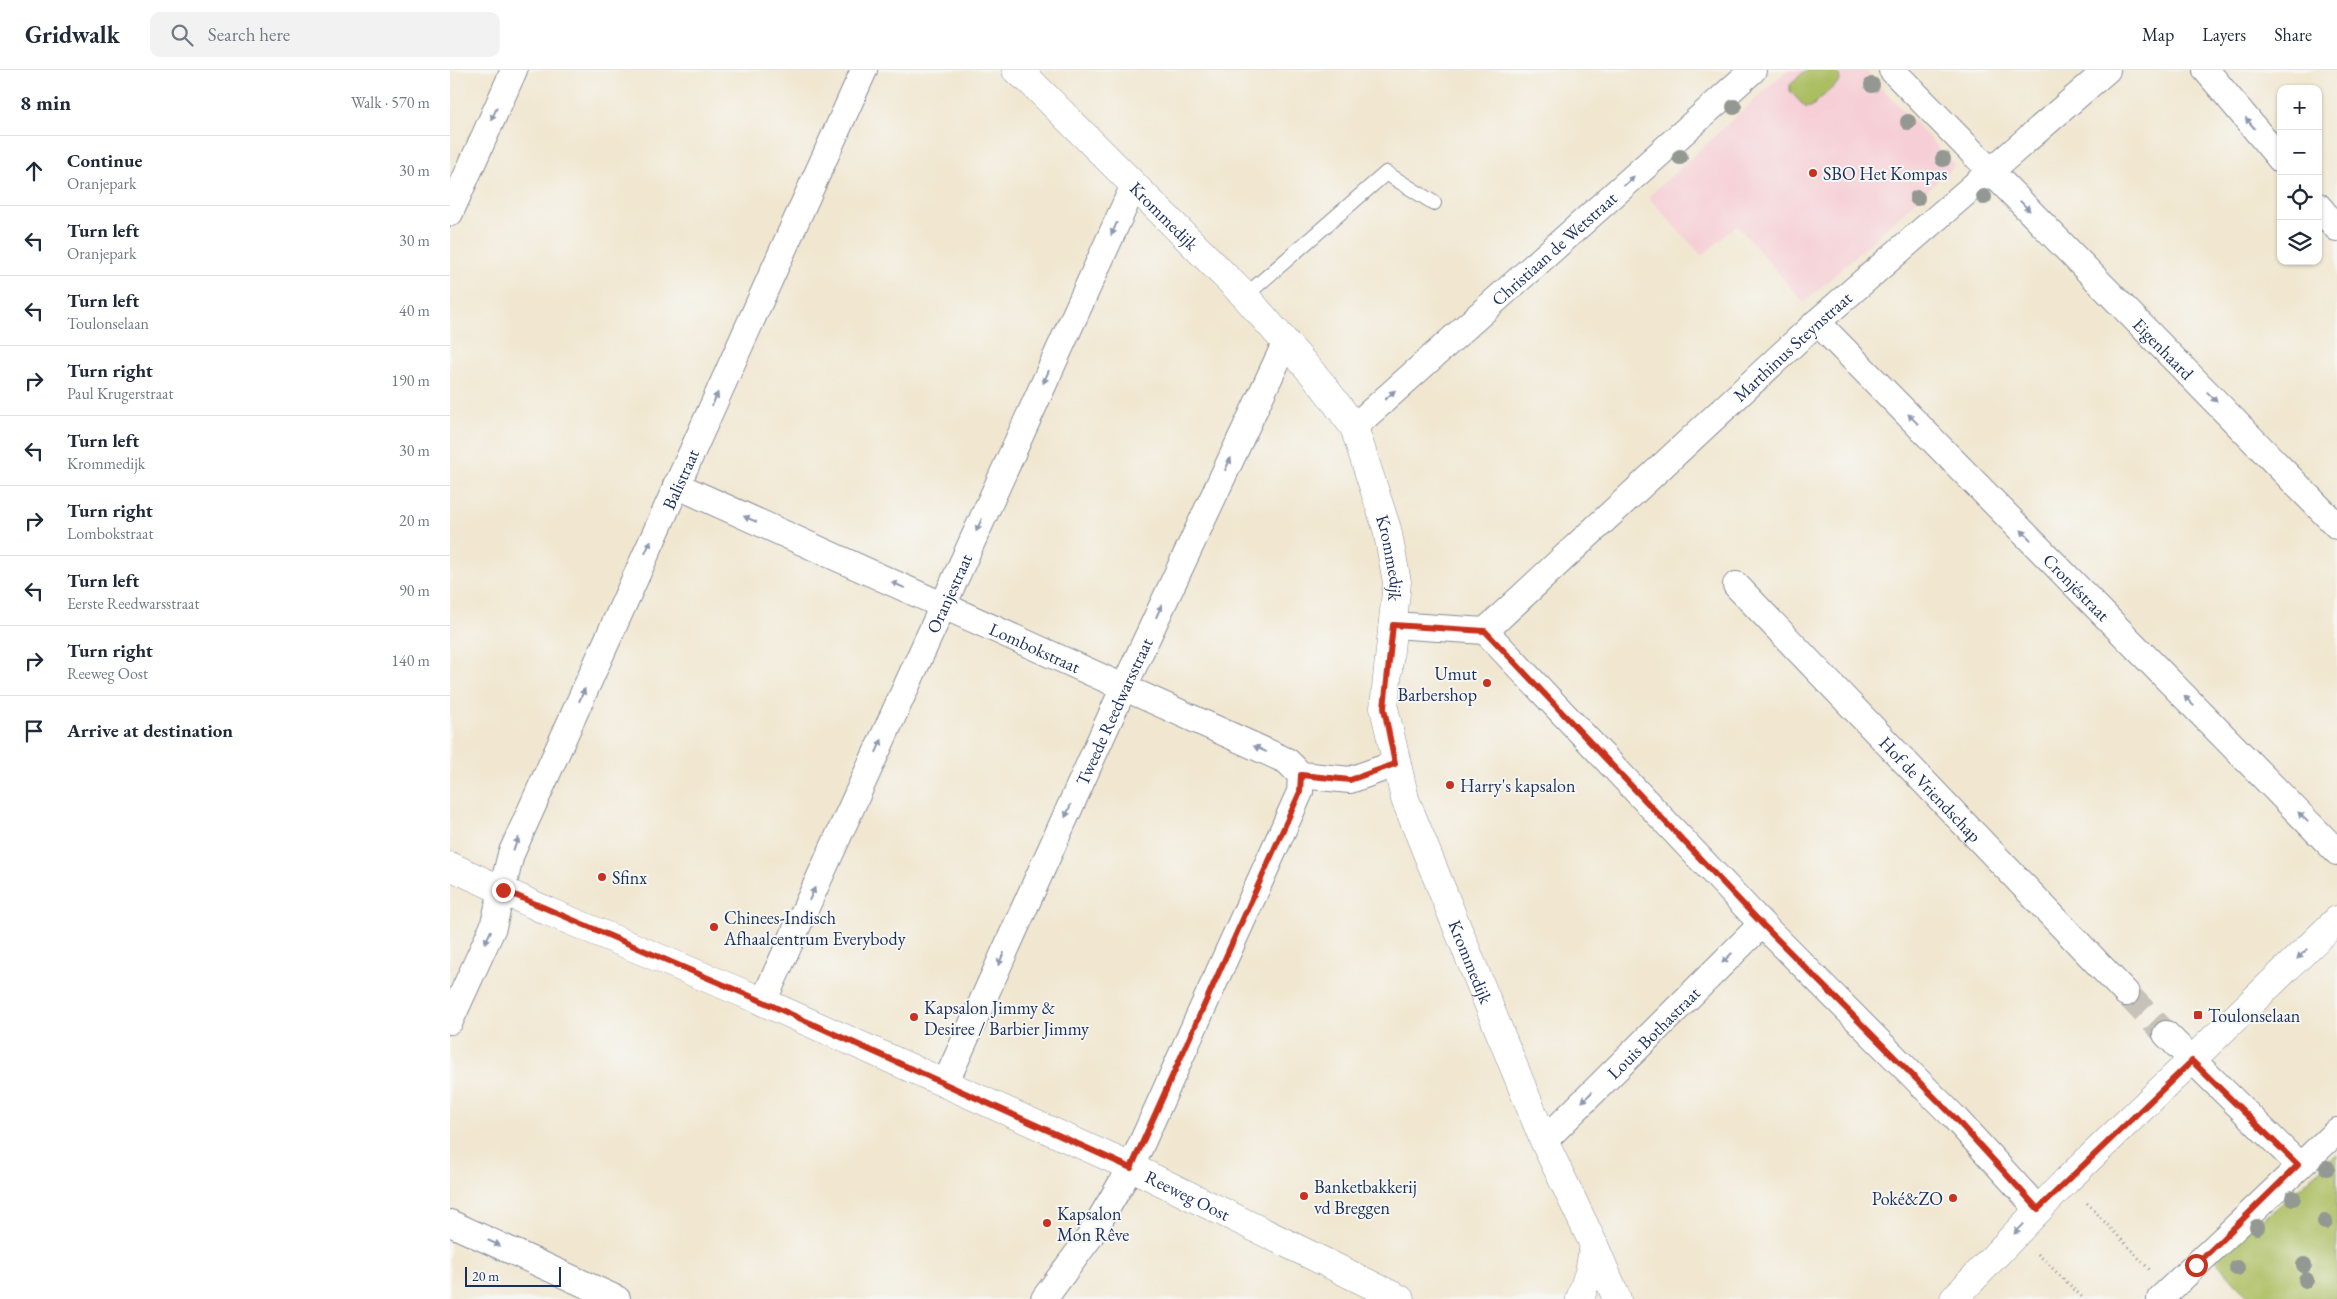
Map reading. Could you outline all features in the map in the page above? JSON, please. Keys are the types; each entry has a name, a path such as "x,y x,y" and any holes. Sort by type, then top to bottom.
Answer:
{"street":[{"path":"450,213 514,70"},
{"name":"Balistraat","path":"450,1021 493,927 511,854 864,70"},
{"name":"Christiaan de Wetstraat","path":"1354,427 1753,70"},
{"name":"Eigenhaard","path":"1892,70 2337,526"},
{"name":"Marthinus Steynstraat","path":"1485,631 1818,322 2107,70"},
{"path":"2206,70 2277,155"},
{"name":"Krommedijk","path":"1023,74 1245,296 1321,382 1354,427 1387,529 1397,582 1384,708 1395,764 1405,799 1544,1141 1594,1245 1617,1299"},
{"name":"Oranjestraat","path":"763,1002 1134,185"},
{"path":"2322,211 2337,228"},
{"name":"Cronjéstraat","path":"1818,322 2337,852"},
{"name":"Tweede Reedwarsstraat","path":"945,1084 1124,686 1286,342"},
{"name":"Lombokstraat","path":"676,486 1287,761 1301,775"},
{"name":"Hof de Vriendschap","path":"1736,586 2126,994"},
{"path":"1393,625 1485,631 1762,924 1953,1116 2038,1209"},
{"path":"1044,1299 1089,1238 1131,1168 1300,792 1301,775 1350,780 1395,764"},
{"name":"Reeweg Oost","path":"450,866 763,1002 1131,1168 1400,1299"},
{"path":"1954,1299 2066,1181 2337,920"},
{"name":"Louis Bothastraat","path":"1544,1141 1762,924"},
{"path":"2166,1034 2298,1165"},
{"path":"2165,1295 2298,1165 2337,1131"},
{"path":"450,1223 617,1299"},
{"path":"1580,1299 1589,1272 1594,1245"}],"lane":[{"path":"1245,296 1386,173 1434,203"}],"path":[{"path":"2066,1181 2165,1295"},
{"path":"2016,1232 2084,1299"}],"shaded area":[{"path":"1787,70 1865,70 1955,165 1804,303 1737,225 1702,256 1648,197"}],"green space":[{"path":"1806,70 1835,70 1839,74 1840,81 1811,107 1805,107 1790,91 1790,85"},
{"path":"2337,1154 2337,1299 2250,1299 2211,1256 2271,1213"}],"tunnel":[{"path":"2126,993 2166,1034"}],"place":[{"name":"SBO Het Kompas","path":"1813,173"},
{"name":"Umut Barbershop","path":"1487,683"},
{"name":"Harry's kapsalon","path":"1450,785"},
{"name":"Sfinx","path":"602,877"},
{"name":"Chinees-Indisch Afhaalcentrum Everybody","path":"714,927"},
{"name":"Toulonselaan","path":"2198,1015"},
{"name":"Kapsalon Jimmy & Desiree / Barbier Jimmy","path":"914,1017"},
{"name":"Banketbakkerij vd Breggen","path":"1304,1196"},
{"name":"Poké&ZO","path":"1953,1198"},
{"name":"Kapsalon Mon Rêve","path":"1047,1223"}],"route":[{"path":"503,890 547,911 757,999 1131,1168 1300,792 1301,775 1350,780 1372,774 1395,764 1384,708 1393,625 1485,631 1762,924 1953,1116 2038,1209 2192,1061 2298,1165 2196,1265"}]}
